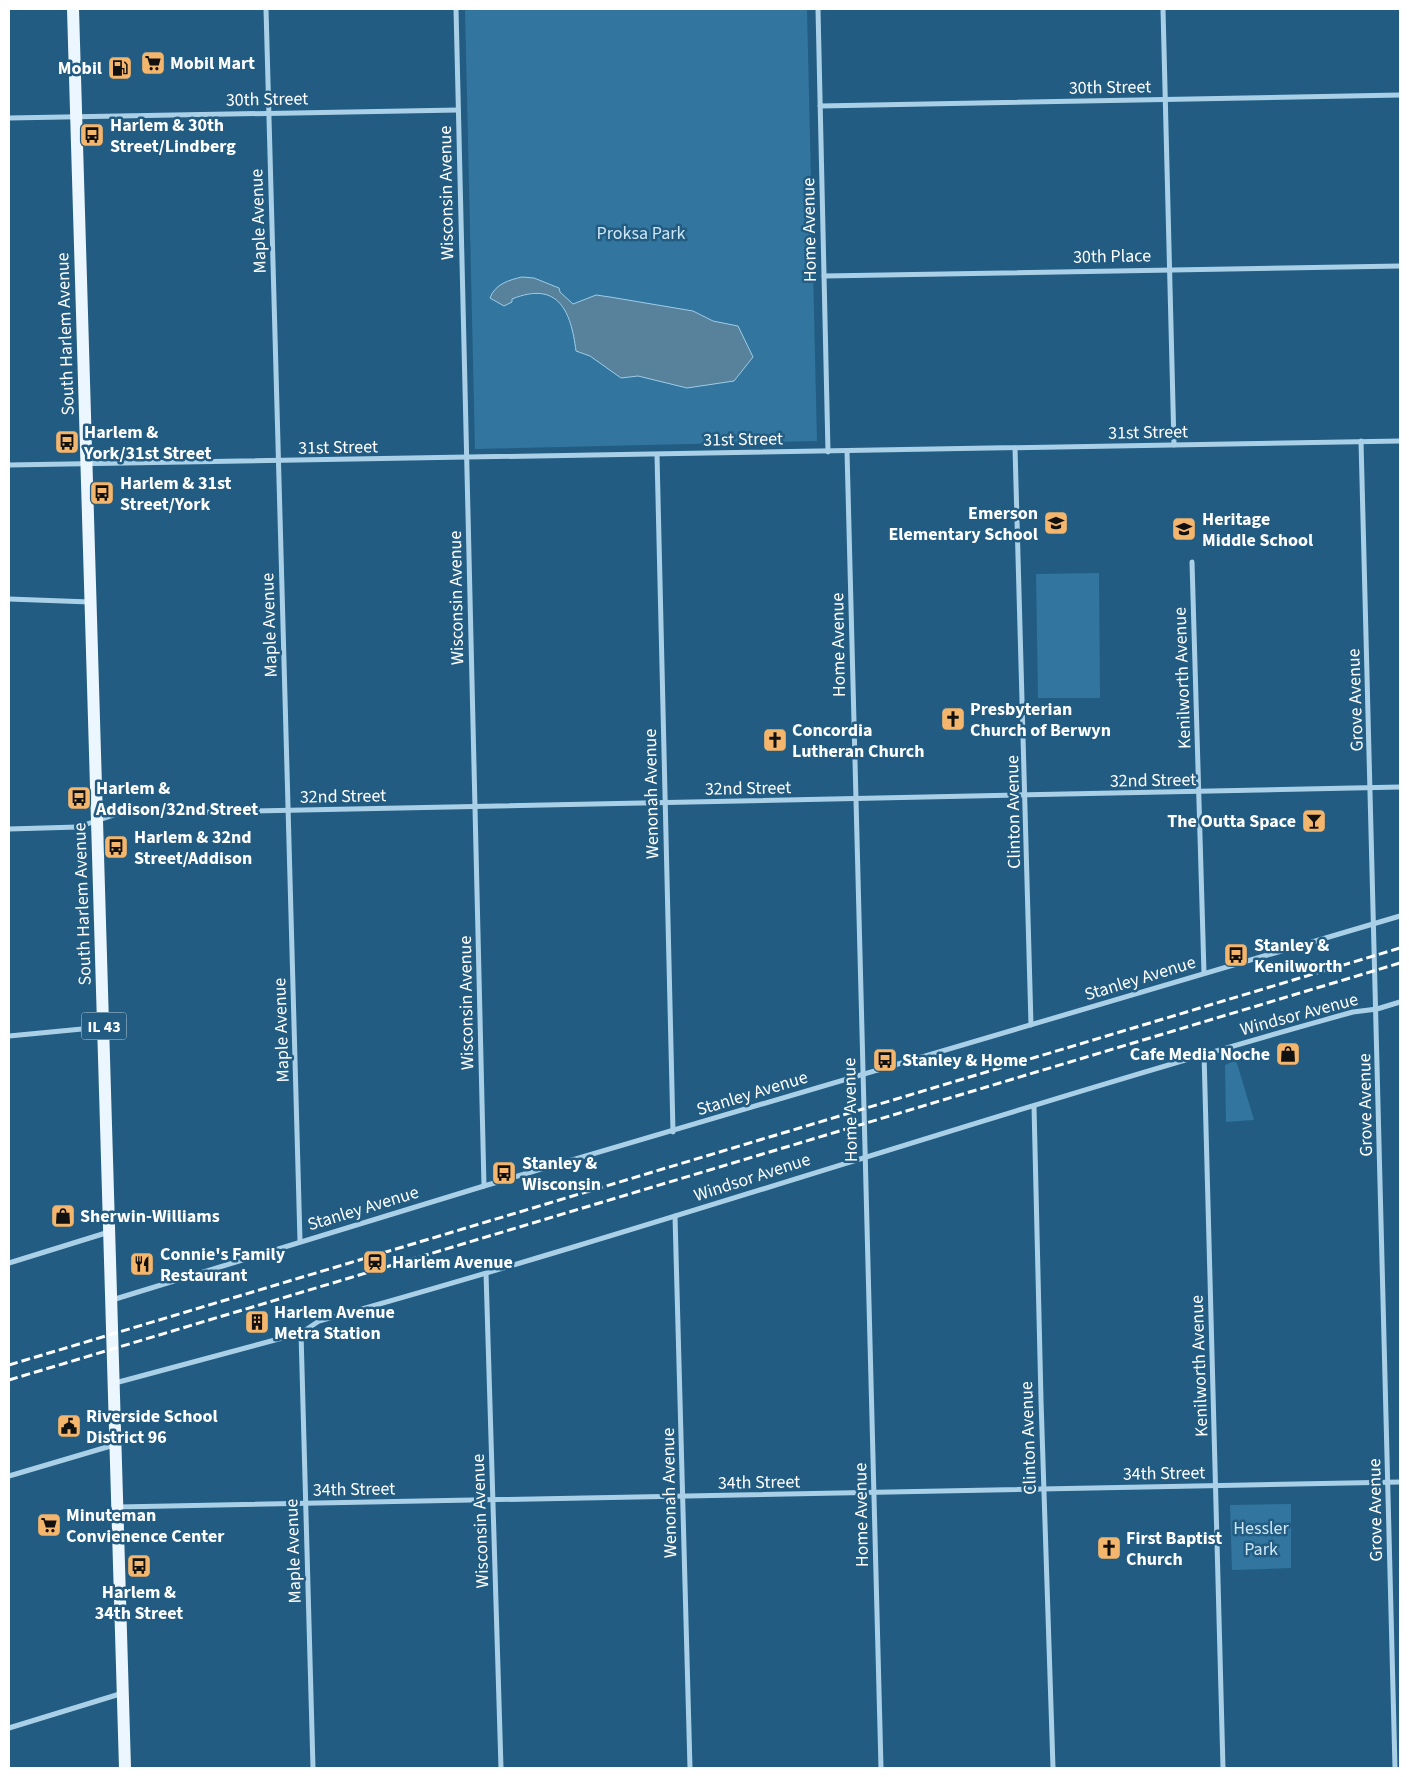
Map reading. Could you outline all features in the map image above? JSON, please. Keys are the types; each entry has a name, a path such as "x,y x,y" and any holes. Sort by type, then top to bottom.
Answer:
{"main road":[{"name":"South Harlem Avenue","path":"72,9 125,1768"}],"street":[{"name":"Maple Avenue","path":"266,9 300,1241"},
{"name":"Wisconsin Avenue","path":"456,9 484,1186"},
{"name":"Home Avenue","path":"818,9 828,452"},
{"path":"1163,9 1168,268 1174,445"},
{"name":"30th Street","path":"820,106 1400,95"},
{"name":"30th Street","path":"9,118 458,110"},
{"name":"30th Place","path":"824,276 1168,268 1400,266"},
{"name":"31st Street","path":"9,465 278,462 1400,441"},
{"name":"Grove Avenue","path":"1361,442 1396,1768"},
{"name":"Clinton Avenue","path":"1015,448 1031,1025"},
{"name":"Home Avenue","path":"847,451 881,1768"},
{"name":"Wenonah Avenue","path":"657,455 673,1132"},
{"name":"Kenilworth Avenue","path":"1192,562 1204,973"},
{"path":"9,599 91,602"},
{"name":"32nd Street","path":"9,829 78,827 117,814 856,800 1400,787"},
{"name":"Stanley Avenue","path":"112,1300 484,1186 673,1132 1400,916"},
{"name":"Windsor Avenue","path":"114,1383 301,1333 318,1321 676,1216 865,1156 1204,1053 1353,1012 1376,1009 1400,1002"},
{"path":"9,1036 104,1027"},
{"name":"Kenilworth Avenue","path":"1204,1053 1223,1768"},
{"name":"Clinton Avenue","path":"1034,1106 1043,1490 1053,1768"},
{"name":"Wenonah Avenue","path":"676,1216 690,1768"},
{"path":"9,1263 110,1232"},
{"name":"Wisconsin Avenue","path":"486,1273 501,1768"},
{"name":"Maple Avenue","path":"301,1333 313,1768"},
{"path":"9,1476 116,1444"},
{"name":"34th Street","path":"118,1508 1400,1482"},
{"path":"9,1728 123,1693"}],"green space":[{"name":"Proksa Park","path":"465,9 807,9 817,441 475,449"},
{"path":"1099,573 1100,698 1038,698 1036,574"},
{"path":"1236,1060 1254,1120 1226,1122 1225,1065"},
{"name":"Hessler Park","path":"1291,1504 1291,1568 1232,1570 1230,1505"}],"shaded area":[{"path":"522,277 534,278 559,288 560,292 573,304 596,295 693,311 713,321 738,326 753,357 734,381 687,388 638,376 621,378 590,356 576,351 574,337 566,312 560,303 552,297 541,294 528,294 512,299 512,302 504,306 490,298 499,286 507,281"}],"railway":[{"path":"9,1365 1400,948"},
{"path":"9,1380 1400,963"}],"place":[{"name":"Mobil Mart","path":"153,63"},
{"name":"Mobil","path":"120,68"},
{"name":"Harlem & 30th Street/Lindberg","path":"92,135"},
{"name":"Harlem & York/31st Street","path":"67,442"},
{"name":"Harlem & 31st Street/York","path":"102,493"},
{"name":"Emerson Elementary School","path":"1056,523"},
{"name":"Heritage Middle School","path":"1184,529"},
{"name":"Presbyterian Church of Berwyn","path":"953,719"},
{"name":"Concordia Lutheran Church","path":"775,740"},
{"name":"Harlem & Addison/32nd Street","path":"79,798"},
{"name":"The Outta Space","path":"1314,821"},
{"name":"Harlem & 32nd Street/Addison","path":"116,847"},
{"name":"Stanley & Kenilworth","path":"1236,955"},
{"name":"Cafe Media Noche","path":"1288,1054"},
{"name":"Stanley & Home","path":"885,1060"},
{"name":"Stanley & Wisconsin","path":"504,1173"},
{"name":"Sherwin-Williams","path":"63,1216"},
{"name":"Harlem Avenue","path":"375,1262"},
{"name":"Connie's Family Restaurant","path":"142,1264"},
{"name":"Harlem Avenue Metra Station","path":"257,1322"},
{"name":"Riverside School District 96","path":"69,1426"},
{"name":"Minuteman Convienence Center","path":"49,1525"},
{"name":"First Baptist Church","path":"1109,1548"},
{"name":"Harlem & 34th Street","path":"139,1566"}]}
